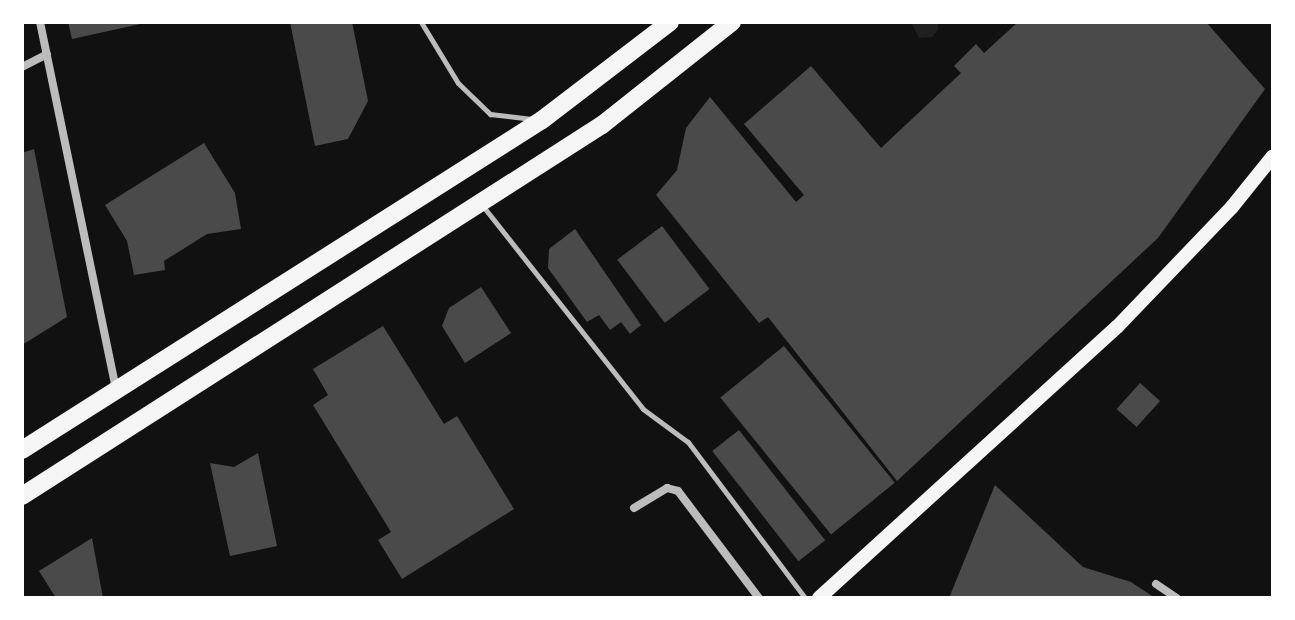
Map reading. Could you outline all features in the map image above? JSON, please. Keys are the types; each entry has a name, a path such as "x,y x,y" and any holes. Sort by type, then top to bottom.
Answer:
{"highway":[{"path":"22,450 542,120 670,22"},
{"path":"22,496 602,125 732,22"}],"main road":[{"path":"819,598 1117,327 1232,207 1273,156"}],"street":[{"path":"40,22 116,391"},
{"path":"22,67 47,54"},
{"path":"634,508 667,488 678,491 759,598"},
{"path":"1156,584 1177,598"}],"lane":[{"path":"421,22 458,83 495,118 542,120"},
{"path":"480,203 514,239 643,409 688,442 805,598"}],"shaded area":[{"path":"911,22 938,22 938,30 932,37 919,38"}],"building":[{"path":"68,22 144,22 145,23 72,39"},
{"path":"290,22 352,22 368,101 348,139 315,146"},
{"path":"1018,22 1206,22 1265,89 1158,238 897,481 768,317 759,323 656,195 677,170 686,128 710,97 796,202 804,195 744,124 811,66 881,148 961,73 954,66 976,44 984,53"},
{"path":"204,143 235,193 241,229 207,234 164,261 165,270 134,275 127,241 105,205"},
{"path":"34,149 67,317 22,345 22,153"},
{"path":"662,226 710,289 665,323 617,260"},
{"path":"575,229 641,325 630,334 621,322 610,330 599,315 587,322 548,268 549,249"},
{"path":"481,287 511,333 465,363 442,326 449,308"},
{"path":"383,326 444,424 457,416 514,509 402,579 378,540 391,532 313,405 328,395 313,369"},
{"path":"784,346 895,483 831,534 720,398"},
{"path":"1140,383 1160,401 1137,427 1117,409"},
{"path":"739,430 825,540 798,561 712,451"},
{"path":"258,453 277,546 230,556 210,463 234,467"},
{"path":"995,485 1083,567 1131,582 1155,598 949,598"},
{"path":"92,538 103,598 56,598 39,571"}]}
